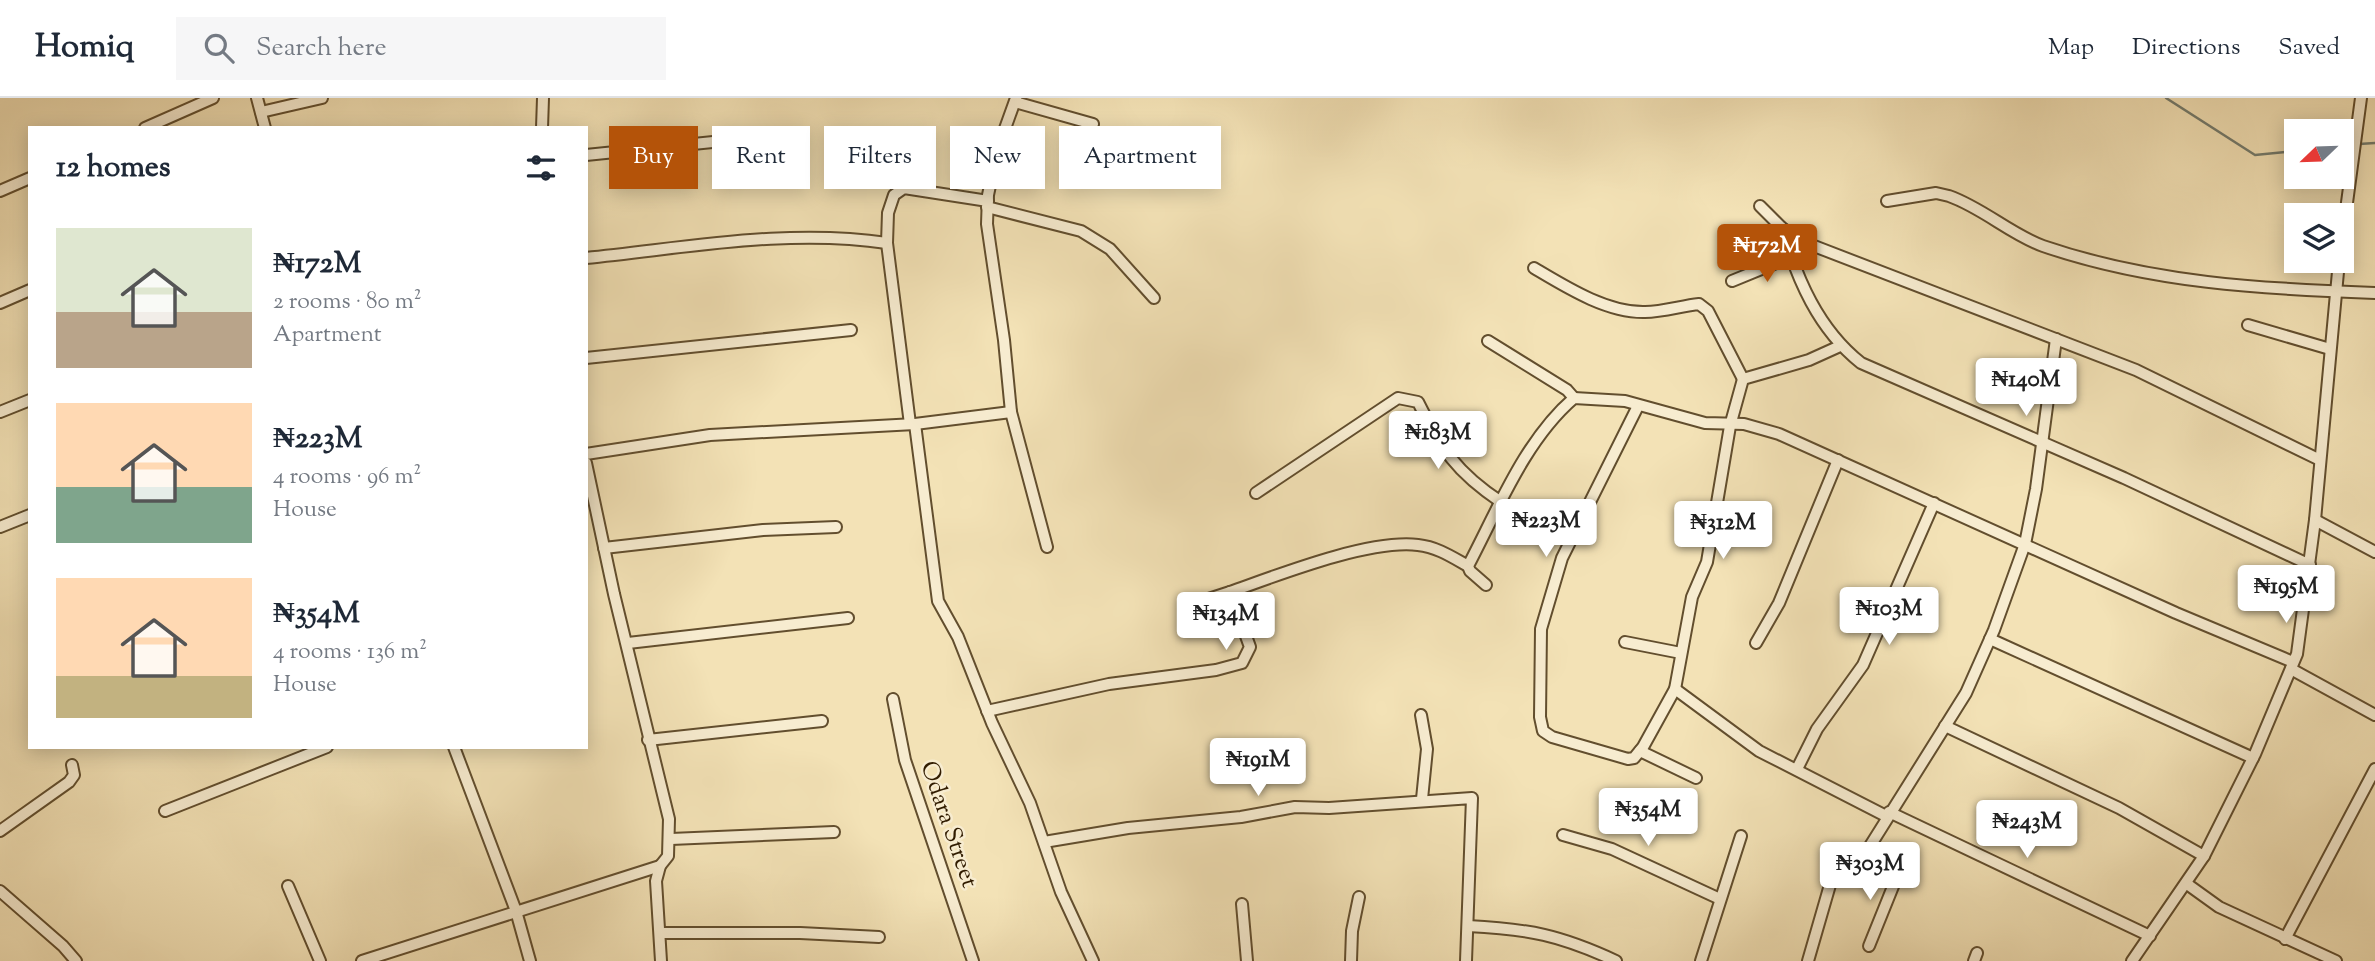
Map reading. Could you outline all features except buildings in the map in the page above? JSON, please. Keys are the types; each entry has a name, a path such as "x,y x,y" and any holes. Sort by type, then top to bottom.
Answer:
{"street":[{"path":"150,126 214,98"},
{"path":"257,98 264,126"},
{"path":"261,112 322,98"},
{"path":"542,126 543,98"},
{"path":"2347,203 2361,98"},
{"path":"1047,547 1011,412 987,204 998,148 1016,100 1093,124"},
{"path":"588,155 712,142"},
{"path":"0,191 28,179"},
{"path":"1093,961 1061,892 1044,842 958,637 938,601 887,243 888,213 894,195 904,188 987,204 1081,231 1110,250 1154,298"},
{"path":"1887,201 1923,194 1949,197 2042,246 2148,273 2249,288 2375,293"},
{"path":"1760,205 1782,228 1801,241 2136,370 2320,460"},
{"path":"1782,228 1791,257 1820,318 1840,346 1861,363 2042,441 2310,565"},
{"path":"588,258 771,237 842,236 887,243"},
{"path":"1732,281 1791,257"},
{"path":"1534,268 1569,289 1619,308 1644,312 1699,304 1708,311 1743,379 1730,426 1707,562 1692,597 1675,689 1640,751 1634,758 1628,758 1552,737 1543,731 1540,717 1541,629 1562,558 1638,406"},
{"path":"2132,961 2204,856 2253,758 2292,666 2304,615 2310,565 2337,273"},
{"path":"0,303 28,291"},
{"path":"2248,325 2330,349"},
{"path":"588,358 851,330"},
{"path":"1860,862 1966,694 1990,639 2025,544 2056,339"},
{"path":"1488,341 1567,390 1574,398"},
{"path":"1743,379 1809,360 1840,346"},
{"path":"1256,493 1326,449 1386,404 1398,398 1407,398 1418,402 1452,463 1469,481 1502,502"},
{"path":"1468,566 1502,502 1554,416 1574,398 1625,401 1730,426 1744,424 1779,434 2292,666 2375,715"},
{"path":"0,412 28,401"},
{"path":"588,454 710,435 913,424 1011,412"},
{"path":"1756,643 1779,603 1838,460"},
{"path":"588,472 648,740 669,819 671,839 668,856 660,866 656,881 661,961"},
{"path":"1797,769 1817,729 1863,665 1934,503"},
{"path":"0,527 28,516"},
{"path":"2315,520 2375,552"},
{"path":"604,548 763,530 836,527"},
{"path":"1190,606 1319,561 1403,545 1418,545 1438,550 1468,566 1470,571 1486,584"},
{"path":"987,711 1109,684 1216,670 1242,663 1250,647 1230,592"},
{"path":"628,643 848,618"},
{"path":"1990,639 2253,758"},
{"path":"1625,642 1681,653"},
{"path":"1675,689 1759,751 2150,936"},
{"name":"Odara Street","path":"893,699 905,760 974,961"},
{"path":"1421,715 1427,748 1422,799"},
{"path":"648,740 822,721"},
{"path":"1945,726 2119,808 2204,856"},
{"path":"165,811 322,749"},
{"path":"455,749 516,911 530,961"},
{"path":"1640,751 1696,778"},
{"path":"0,831 69,782 74,775 72,765"},
{"path":"2285,939 2370,784 2375,769"},
{"path":"1044,842 1128,828 1241,817 1295,807 1329,808 1422,799 1472,798 1466,961"},
{"path":"671,839 834,831"},
{"path":"1563,835 1612,849 1720,899"},
{"path":"1701,961 1741,836"},
{"path":"1808,961 1834,871 1843,860 1860,862 1892,880 1894,884 1869,946"},
{"path":"362,961 660,866"},
{"path":"2187,884 2219,907 2336,961"},
{"path":"288,886 320,961"},
{"path":"0,891 63,946 76,961"},
{"path":"1351,961 1352,931 1359,897"},
{"path":"1242,904 1247,961"},
{"path":"1468,926 1540,932 1578,944 1616,961"},
{"path":"660,933 800,933 879,937"}],"waterway":[{"path":"2166,98 2255,155 2284,152"},
{"path":"2359,144 2375,143"}]}
